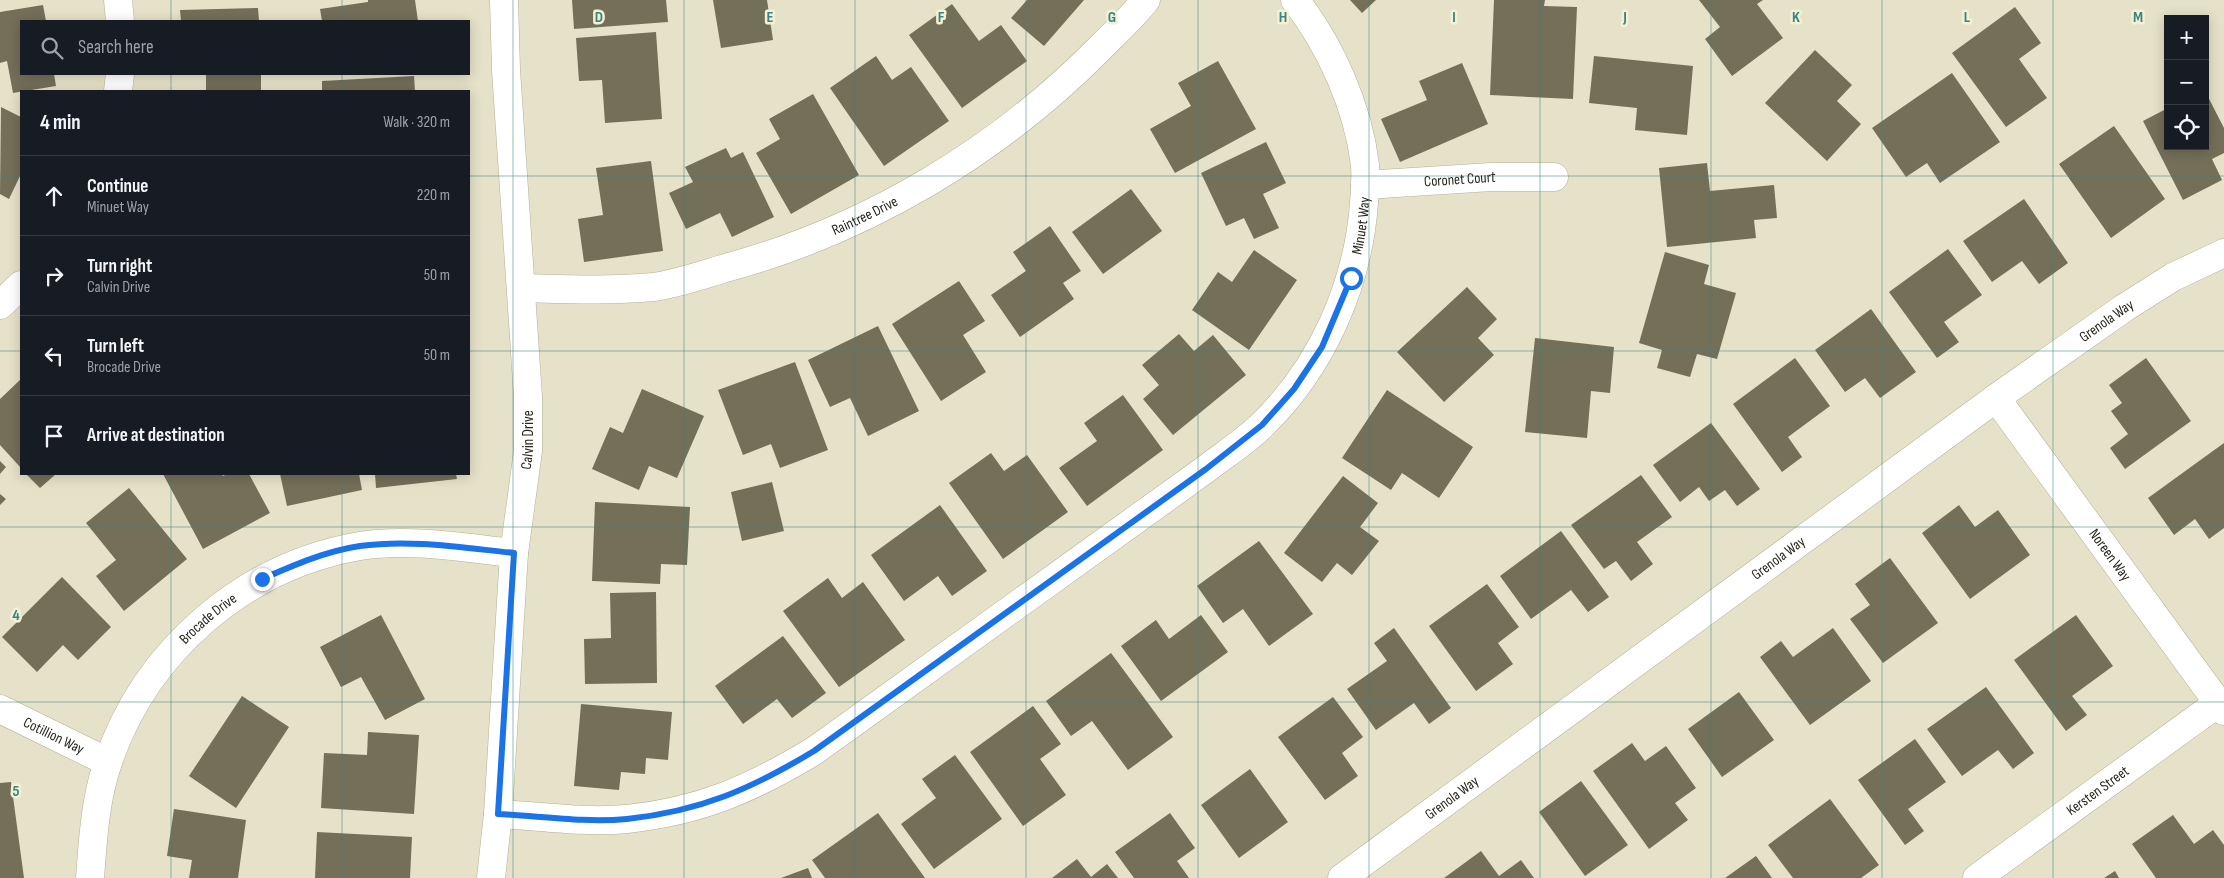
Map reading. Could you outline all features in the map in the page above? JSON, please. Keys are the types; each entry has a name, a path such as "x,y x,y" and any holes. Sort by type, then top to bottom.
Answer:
{"street":[{"path":"118,0 120,20"},
{"name":"Calvin Drive","path":"491,878 498,814 514,553 528,451 528,397 506,70 504,0"},
{"name":"Raintree Drive","path":"521,288 604,289 654,286 763,258 820,237 903,197 955,165 1027,114 1074,74 1146,0"},
{"name":"Minuet Way","path":"498,814 625,819 675,812 724,798 771,777 814,751 1206,469 1262,425 1294,389 1322,347 1351,278 1362,230 1365,185 1362,149 1351,103 1330,54 1295,0"},
{"path":"118,90 120,75"},
{"name":"Coronet Court","path":"1365,185 1491,176 1554,177"},
{"name":"Grenola Way","path":"1342,878 1996,398 2124,308 2173,277 2224,253"},
{"path":"0,305 20,286"},
{"name":"Noreen Way","path":"1996,398 2221,707"},
{"name":"Brocade Drive","path":"90,878 95,816 108,762 130,713 141,693 168,656 200,622 239,592 262,579 310,558 361,546 412,544 514,553"},
{"name":"Kersten Street","path":"1977,878 2221,707"},
{"name":"Cotillion Way","path":"0,710 108,762"}],"building":[{"path":"368,0 415,0 418,20 322,20 320,9 368,2"},
{"path":"572,0 666,0 668,22 574,29"},
{"path":"713,0 767,0 773,40 721,48"},
{"path":"1027,0 1084,0 1044,46 1011,18"},
{"path":"1350,0 1376,0 1362,13"},
{"path":"1494,0 1545,0 1544,6 1577,7 1573,99 1490,95"},
{"path":"1699,0 1763,0 1757,4 1783,38 1732,76 1705,39 1720,27"},
{"path":"952,4 979,41 1001,25 1027,61 962,108 909,35"},
{"path":"43,5 46,20 20,20 20,75 54,75 56,86 20,90 20,92 13,93 7,61 0,63 0,12"},
{"path":"2015,7 2041,43 2019,59 2047,98 2006,127 1952,53"},
{"path":"258,8 259,20 181,20 180,10"},
{"path":"656,32 662,119 605,123 602,80 579,81 576,38"},
{"path":"1815,50 1852,85 1837,101 1861,124 1827,161 1765,103"},
{"path":"876,56 892,80 911,67 949,121 884,166 830,88"},
{"path":"1594,56 1693,66 1687,135 1635,130 1637,108 1589,103"},
{"path":"1218,61 1256,129 1175,173 1150,129 1191,106 1178,83"},
{"path":"1462,63 1488,124 1400,162 1381,119 1427,100 1419,81"},
{"path":"1952,73 2000,142 1940,183 1927,163 1906,177 1872,128"},
{"path":"206,75 261,75 261,90 206,90"},
{"path":"414,76 415,90 322,90 322,81"},
{"path":"813,94 859,175 791,214 756,153 780,139 769,119"},
{"path":"2209,99 2224,128 2224,153 2212,159 2222,180 2183,200 2143,121 2164,110 2164,150 2209,150"},
{"path":"1,107 20,116 20,176 9,199 0,194"},
{"path":"2114,126 2165,199 2111,238 2059,164"},
{"path":"1266,142 1286,183 1263,194 1279,228 1254,239 1244,218 1226,226 1201,173"},
{"path":"726,148 731,158 743,152 774,217 732,237 720,213 686,229 669,193 693,182 685,167"},
{"path":"651,161 663,251 584,262 578,219 603,215 596,168"},
{"path":"1707,163 1710,191 1774,185 1777,218 1754,220 1756,238 1667,247 1659,168"},
{"path":"1131,189 1162,231 1103,274 1072,232"},
{"path":"2024,199 2068,263 2039,284 2022,261 1992,282 1963,241"},
{"path":"1050,226 1081,271 1063,283 1074,299 1020,337 991,295 1026,271 1013,252"},
{"path":"1948,249 1982,295 1944,322 1959,342 1937,358 1889,292"},
{"path":"1254,250 1297,280 1249,350 1192,310 1218,272 1232,282"},
{"path":"1665,252 1709,265 1704,284 1736,293 1717,359 1697,354 1690,377 1657,368 1662,350 1639,343"},
{"path":"959,281 985,321 963,335 986,372 941,401 892,324"},
{"path":"1467,287 1497,319 1478,338 1494,355 1444,402 1397,352"},
{"path":"1871,309 1916,372 1880,398 1865,378 1845,392 1815,350"},
{"path":"878,326 919,411 868,436 850,398 830,407 808,360"},
{"path":"1179,334 1194,351 1213,335 1246,375 1173,435 1143,399 1159,385 1142,365"},
{"path":"1535,338 1614,347 1610,393 1591,391 1587,438 1525,432"},
{"path":"1795,358 1830,406 1788,437 1802,457 1782,472 1733,404"},
{"path":"2146,358 2191,421 2125,469 2110,448 2128,434 2111,411 2122,403 2109,385"},
{"path":"795,362 828,450 780,468 771,444 743,455 718,390"},
{"path":"20,380 20,467 0,445 0,399"},
{"path":"642,389 704,416 677,478 649,466 639,490 592,469 610,427 623,433"},
{"path":"1387,390 1473,447 1439,498 1402,473 1391,490 1342,458"},
{"path":"1123,395 1163,450 1087,506 1059,468 1097,441 1084,423"},
{"path":"1711,423 1760,489 1737,506 1725,490 1709,501 1699,487 1680,502 1653,465"},
{"path":"2224,443 2224,528 2209,539 2195,519 2174,535 2148,498"},
{"path":"991,453 1004,471 1027,455 1068,512 1003,559 949,483"},
{"path":"0,461 6,467 0,474"},
{"path":"27,475 55,475 40,488"},
{"path":"164,475 250,475 270,513 203,549"},
{"path":"280,475 359,475 362,490 287,506"},
{"path":"375,475 456,475 457,479 376,488"},
{"path":"1641,475 1672,517 1637,542 1653,564 1631,581 1616,561 1604,569 1571,525"},
{"path":"1343,476 1378,503 1360,527 1379,541 1352,575 1337,563 1322,582 1284,553"},
{"path":"772,482 784,531 742,541 731,492"},
{"path":"129,488 187,559 124,611 96,576 116,560 86,523"},
{"path":"0,494 6,499 0,505"},
{"path":"595,502 690,507 687,565 661,564 660,584 592,581"},
{"path":"940,505 987,571 952,596 938,576 904,601 871,555"},
{"path":"1959,505 1975,527 1998,510 2030,555 1970,599 1922,533"},
{"path":"1561,531 1609,597 1588,612 1571,590 1531,619 1500,576"},
{"path":"1259,541 1313,614 1269,646 1243,609 1223,623 1197,586"},
{"path":"1890,558 1938,623 1883,663 1850,619 1870,605 1855,584"},
{"path":"62,577 111,627 78,660 63,645 37,672 2,637"},
{"path":"828,578 842,598 863,582 905,640 839,687 783,611"},
{"path":"1487,584 1519,627 1498,643 1513,664 1476,691 1429,626"},
{"path":"656,592 657,683 585,684 584,639 611,638 610,593"},
{"path":"381,615 425,699 385,720 361,677 341,687 320,647"},
{"path":"1201,615 1228,652 1161,701 1121,646 1156,620 1169,639"},
{"path":"2076,615 2113,666 2072,696 2087,715 2066,731 2014,660"},
{"path":"1394,628 1451,708 1429,724 1414,703 1376,730 1347,689 1387,661 1374,643"},
{"path":"1833,628 1871,681 1810,725 1760,657 1781,641 1793,657"},
{"path":"783,636 826,693 792,718 777,699 743,724 715,686"},
{"path":"1111,653 1173,737 1128,770 1092,721 1071,736 1046,701"},
{"path":"1986,687 2034,753 2013,769 1998,750 1962,776 1927,729"},
{"path":"1739,692 1774,740 1722,777 1688,729"},
{"path":"242,696 289,727 236,808 189,776"},
{"path":"1333,697 1363,737 1342,753 1358,776 1325,800 1278,737"},
{"path":"581,704 672,712 668,760 646,758 645,774 621,772 619,790 574,786"},
{"path":"1033,706 1061,744 1040,759 1066,795 1023,826 970,752"},
{"path":"368,732 419,735 414,814 321,808 324,753 367,755"},
{"path":"1915,739 1946,782 1908,809 1924,831 1905,845 1858,780"},
{"path":"1632,743 1645,761 1666,746 1696,788 1675,803 1688,820 1649,849 1593,771"},
{"path":"955,755 1002,819 934,869 901,824 936,798 922,779"},
{"path":"1250,769 1288,822 1239,858 1201,805"},
{"path":"1581,781 1628,845 1585,876 1539,812"},
{"path":"11,782 24,878 0,878 0,783"},
{"path":"1830,799 1879,865 1861,878 1793,878 1768,845"},
{"path":"174,809 246,820 238,878 189,878 192,860 167,856"},
{"path":"878,813 925,878 825,878 812,860"},
{"path":"1170,813 1195,848 1177,861 1189,878 1134,878 1115,852"},
{"path":"2173,815 2194,844 2213,830 2224,845 2224,878 2156,878 2132,844"},
{"path":"317,832 412,837 410,878 315,878"},
{"path":"1481,851 1499,876 1521,860 1534,878 1444,878"},
{"path":"1756,856 1772,878 1725,878"},
{"path":"1077,859 1091,877 1107,864 1118,878 1052,878"},
{"path":"808,868 812,878 781,878"},
{"path":"2115,871 2119,878 2104,878"}],"route":[{"path":"262,579 310,558 361,546 412,544 514,553 498,814 625,819 675,812 724,798 771,777 814,751 1206,469 1262,425 1294,389 1322,347 1333,325 1351,278"}]}
